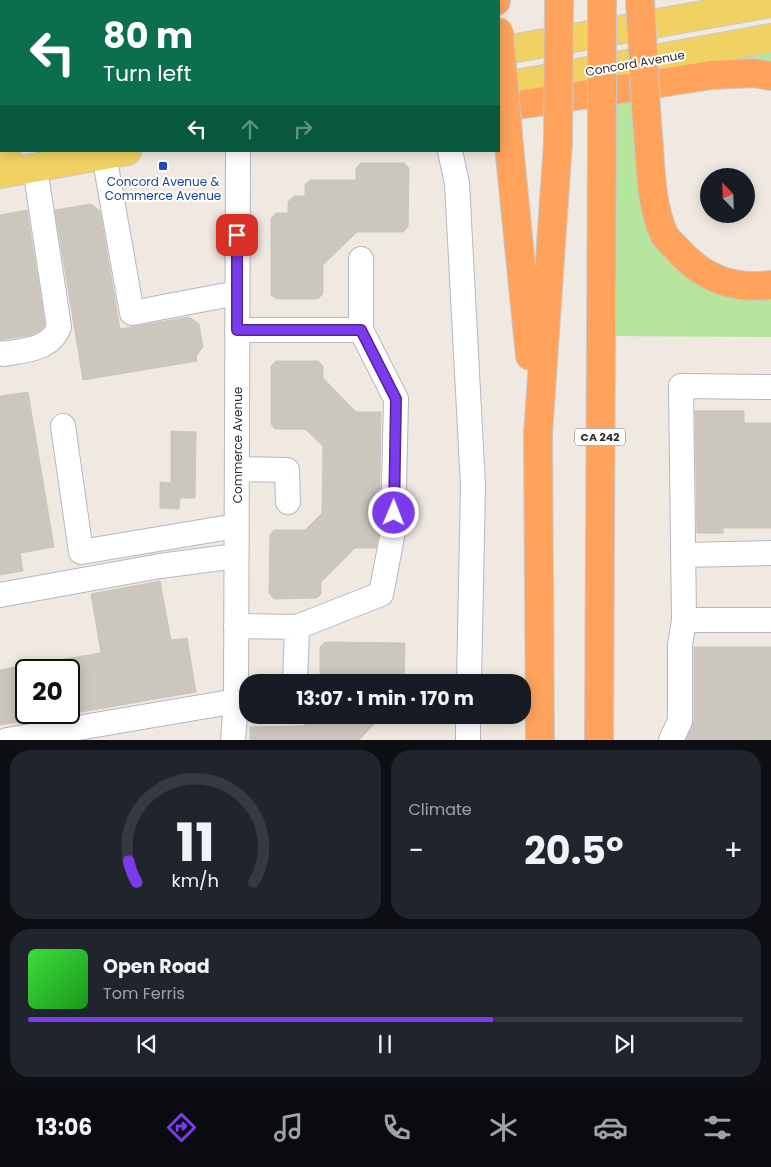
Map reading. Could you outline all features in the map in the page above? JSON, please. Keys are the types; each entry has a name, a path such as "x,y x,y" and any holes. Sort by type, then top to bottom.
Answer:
{"highway":[{"path":"540,740 538,434 558,142 559,0"},
{"name":"CA 242","path":"599,740 602,0"},
{"path":"640,0 654,201 664,235 687,260 709,277 753,288 771,285"},
{"path":"500,44 538,434"},
{"path":"500,108 712,75 754,72 771,76"}],"main road":[{"path":"500,33 694,0"},
{"path":"500,51 771,3"},
{"name":"Concord Avenue","path":"500,87 771,38"},
{"path":"0,174 115,153"}],"street":[{"name":"Commerce Avenue","path":"238,152 236,626 240,674"},
{"path":"450,152 457,183 473,486 469,674"},
{"path":"115,153 132,312 237,293"},
{"path":"0,353 4,354 42,346 54,339 60,327 35,168"},
{"path":"236,626 297,627 381,594 393,532 396,399 361,330 361,259"},
{"path":"237,330 361,330"},
{"path":"671,740 680,721 680,645 684,620 681,386 771,387"},
{"path":"62,426 81,552 236,526"},
{"path":"237,469 287,470 288,502"},
{"path":"683,555 771,552"},
{"path":"0,595 160,566 236,556"},
{"path":"684,620 771,620"},
{"path":"295,674 297,627"},
{"path":"7,740 239,701"},
{"name":"Commerce Avenue","path":"232,740 239,712"},
{"path":"468,724 468,740"}],"green space":[{"path":"771,38 771,76 645,86 654,201 687,260 771,285 771,337 601,336 602,94"}],"building":[{"path":"361,163 404,163 409,168 408,227 403,232 357,232 323,265 323,294 318,299 276,299 271,295 271,219 276,213 288,213 288,202 294,196 305,196 305,185 310,180 356,180 356,168"},
{"path":"91,204 100,211 120,329 189,317 199,324 203,347 196,356 197,361 83,380 55,210"},
{"path":"27,210 45,325 41,330 31,335 0,340 0,215"},
{"path":"276,361 318,361 323,366 323,378 356,412 381,412 379,531 376,548 355,548 321,582 321,594 317,598 274,599 269,593 270,535 274,530 305,530 322,513 323,446 305,429 275,429 271,424 271,366"},
{"path":"28,392 54,547 20,553 23,571 0,575 0,396"},
{"path":"695,411 744,411 744,423 771,423 771,528 723,528 723,533 697,533"},
{"path":"171,431 196,432 195,498 180,498 179,509 160,508 160,482 171,483"},
{"path":"160,581 171,640 187,638 196,692 80,712 80,659 65,659 101,653 91,594"},
{"path":"325,642 405,643 404,674 320,674 320,647"},
{"path":"694,647 771,647 771,740 686,740 694,721"},
{"path":"15,667 15,723 0,725 0,670"},
{"path":"305,724 374,724 359,740 250,740 250,727 303,726"}],"place":[{"name":"Concord Avenue & Commerce Avenue","path":"163,166"}],"route":[{"path":"237,235 237,330 361,330 396,399 394,513"}]}
